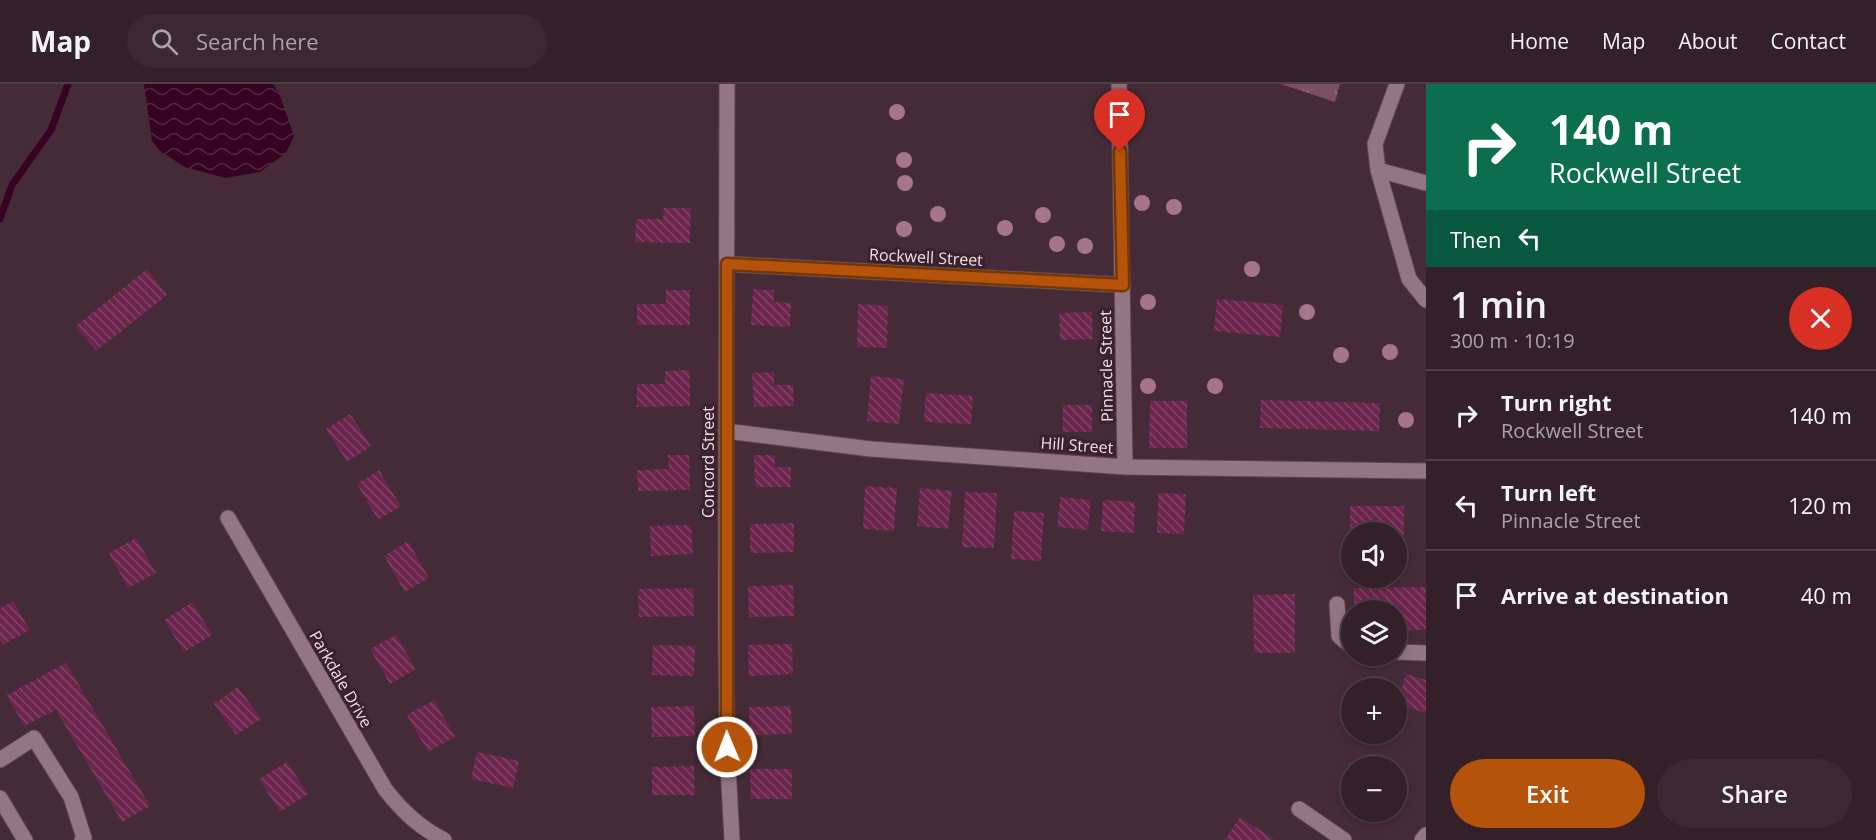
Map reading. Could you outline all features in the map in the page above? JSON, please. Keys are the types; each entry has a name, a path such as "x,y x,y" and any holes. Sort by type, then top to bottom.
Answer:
{"street":[{"name":"Concord Street","path":"727,84 727,747 732,840"},
{"name":"Pinnacle Street","path":"1119,84 1125,467"},
{"path":"1397,84 1375,144 1378,170 1409,279 1426,300"},
{"path":"1378,170 1426,183"},
{"name":"Rockwell Street","path":"727,264 1123,285"},
{"name":"Hill Street","path":"726,431 871,449 1125,467 1426,471"},
{"name":"Parkdale Drive","path":"228,518 385,789 401,810 424,830 444,840"},
{"path":"1337,604 1341,638"},
{"path":"1407,652 1426,653"},
{"path":"0,760 34,738 71,797 84,838 82,840"},
{"path":"0,798 25,840"},
{"path":"1299,809 1344,840"},
{"path":"1422,840 1426,835"}],"green space":[{"path":"1281,84 1340,84 1335,102"}],"water":[{"path":"144,84 273,84 279,93 294,136 286,153 260,172 225,178 185,167 160,151 152,141"}],"building":[{"path":"664,208 691,208 690,243 635,242 636,219 663,219"},
{"path":"147,269 167,295 96,351 76,326"},
{"path":"753,289 774,290 774,302 791,303 790,327 751,325"},
{"path":"666,290 690,290 690,325 637,325 637,304 666,304"},
{"path":"1217,299 1283,305 1280,337 1214,331"},
{"path":"858,304 888,306 887,348 857,347"},
{"path":"1092,312 1093,339 1060,340 1059,313"},
{"path":"690,370 690,406 637,407 637,384 665,384 665,371"},
{"path":"774,372 774,385 793,385 794,406 754,407 752,373"},
{"path":"871,376 904,379 899,424 867,421"},
{"path":"926,393 973,396 971,424 924,422"},
{"path":"1261,400 1380,403 1379,431 1260,428"},
{"path":"1150,401 1187,401 1187,448 1149,448"},
{"path":"1063,405 1092,405 1092,432 1063,432"},
{"path":"350,414 371,446 347,462 326,429"},
{"path":"668,455 689,455 690,490 638,491 637,470 669,469"},
{"path":"754,455 775,455 775,467 791,467 791,487 755,487"},
{"path":"379,470 401,506 378,520 357,484"},
{"path":"865,486 897,488 894,531 863,529"},
{"path":"920,488 952,491 948,529 917,526"},
{"path":"965,492 997,493 994,548 962,547"},
{"path":"1158,493 1186,494 1184,534 1157,533"},
{"path":"1060,497 1091,500 1088,530 1057,527"},
{"path":"1103,500 1135,502 1134,533 1101,531"},
{"path":"1350,506 1404,506 1404,522 1350,522"},
{"path":"1014,511 1044,513 1041,561 1011,559"},
{"path":"794,523 794,552 750,553 750,524"},
{"path":"691,525 693,554 651,556 650,526"},
{"path":"136,538 156,573 128,588 109,553"},
{"path":"408,541 429,578 405,592 384,556"},
{"path":"793,585 794,616 749,617 748,586"},
{"path":"1426,587 1426,630 1407,630 1407,600 1354,600 1354,588"},
{"path":"693,588 694,616 639,617 638,589"},
{"path":"1295,594 1295,653 1254,653 1253,595"},
{"path":"13,601 30,630 3,645 0,640 0,608"},
{"path":"192,602 212,635 184,652 164,620"},
{"path":"396,635 416,669 390,684 370,649"},
{"path":"792,644 793,674 749,676 748,645"},
{"path":"653,645 695,646 694,676 652,675"},
{"path":"66,663 150,806 122,822 56,710 24,726 7,695"},
{"path":"1406,674 1426,680 1426,713 1407,707 1407,678 1405,678"},
{"path":"238,687 261,719 236,735 214,704"},
{"path":"434,700 455,737 428,752 407,715"},
{"path":"694,706 695,736 652,737 651,707"},
{"path":"791,706 792,734 750,735 749,707"},
{"path":"477,752 519,761 513,788 471,779"},
{"path":"287,762 308,794 280,812 259,779"},
{"path":"694,766 695,795 652,795 652,767"},
{"path":"750,769 792,769 792,799 751,799"},
{"path":"1240,817 1275,840 1225,840"}],"waterway":[{"path":"0,219 12,185 51,130 68,84"}],"route":[{"path":"727,747 727,264 1123,285 1120,151"}]}
